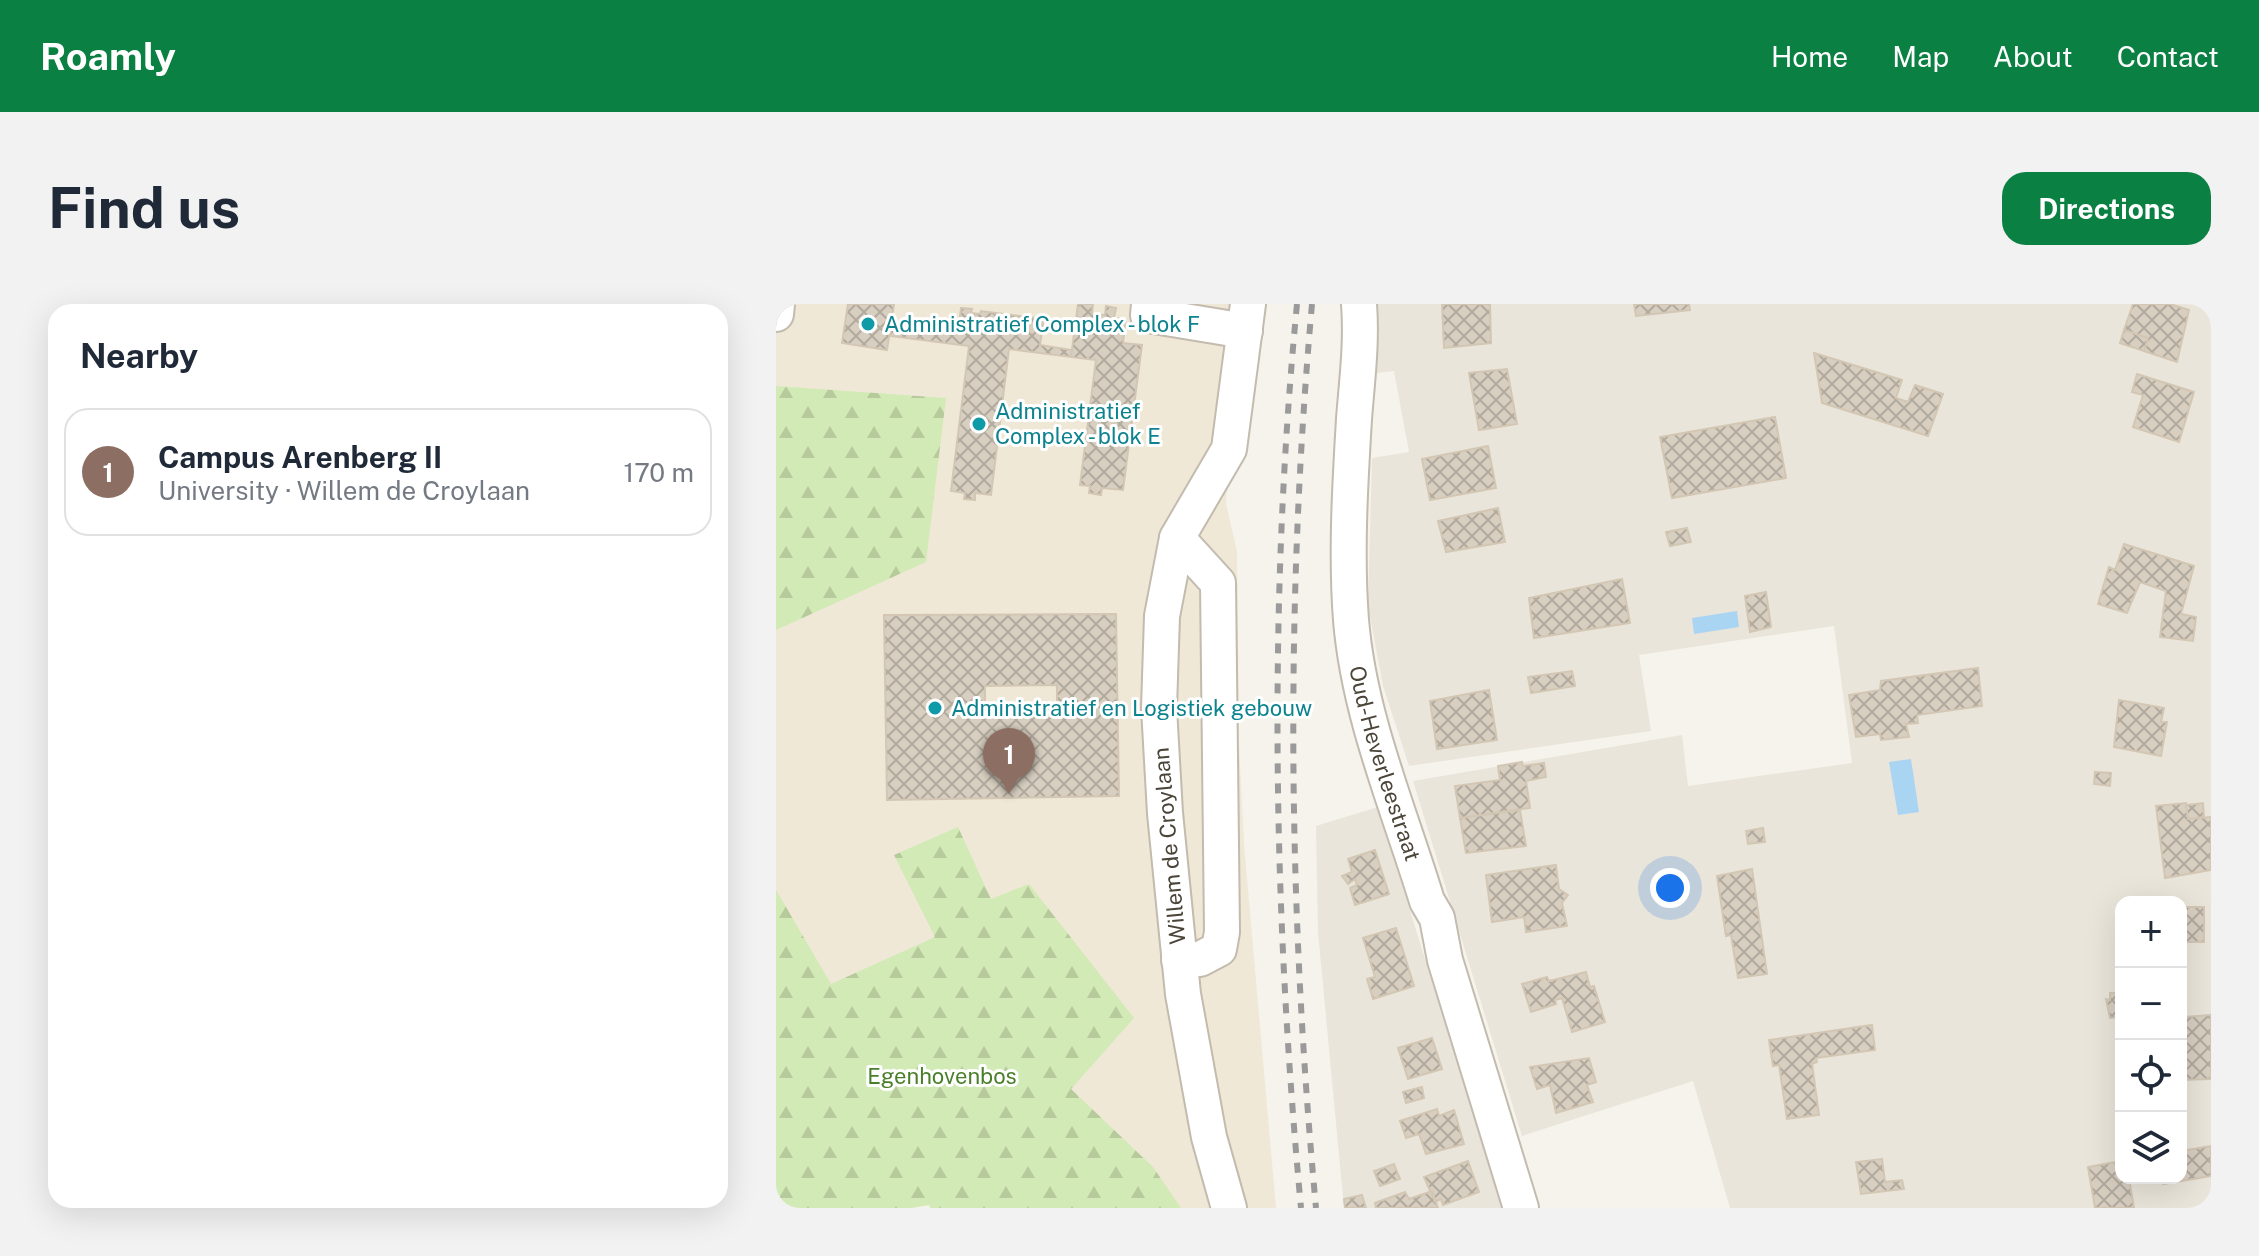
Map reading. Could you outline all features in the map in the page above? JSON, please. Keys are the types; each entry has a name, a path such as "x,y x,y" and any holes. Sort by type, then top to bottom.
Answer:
{"street":[{"path":"776,314 777,304"},
{"path":"1149,304 1148,315 1246,318"},
{"name":"Oud-Heverleestraat","path":"1359,304 1363,329 1352,445 1350,555 1351,619 1362,696 1427,901 1437,918 1445,960 1521,1208"},
{"name":"Willem de Croylaan","path":"1229,1208 1209,1137 1179,960 1159,708 1162,616 1177,538 1229,449 1246,318"},
{"path":"1177,538 1218,583 1222,932 1219,949 1200,959 1179,960"}],"shaded area":[{"path":"776,304 1248,304 1229,449 1226,504 1237,551 1239,744 1244,844 1276,1208 982,1208 776,978"},
{"path":"1378,304 2211,304 2211,1208 1730,1208 1693,1081 1522,1136 1413,781 1682,735 1688,786 1852,763 1834,626 1639,655 1651,731 1409,766 1383,686 1368,606 1372,458 1409,452 1394,371 1375,373"},
{"path":"1378,807 1502,1208 1344,1208 1318,932 1316,826"}],"green space":[{"path":"776,386 946,398 926,562 776,630"},
{"name":"Egenhovenbos","path":"958,827 991,899 1029,884 1134,1018 1071,1089 1153,1167 1181,1208 930,1208 929,1205 912,1208 776,1208 776,890 831,984 935,937 894,855"}],"water":[{"path":"1737,611 1739,627 1694,634 1692,618"},
{"path":"1911,759 1919,812 1898,815 1889,762"}],"building":[{"name":"Administratief Complex - blok F","path":"848,304 894,304 887,350 842,343"},
{"path":"1078,304 1093,304 1092,314 1105,315 1106,306 1116,308 1114,318 1126,319 1123,343 1142,345 1123,490 1102,488 1101,495 1089,493 1090,486 1080,485 1096,360 1071,357"},
{"path":"1442,304 1490,304 1491,343 1444,348"},
{"path":"1634,304 1689,304 1690,310 1636,316"},
{"path":"2133,304 2170,304 2189,310 2177,362 2144,351 2148,338 2124,330"},
{"name":"Administratief Complex - blok E","path":"961,308 972,309 971,313 980,314 981,311 1044,319 1040,345 1072,350 1071,357 1009,349 991,495 975,493 975,500 964,499 965,493 951,491 969,346 890,336 892,324 958,333"},
{"path":"2124,330 2148,338 2144,351 2120,343"},
{"path":"1814,353 1902,380 1896,398 1908,402 1915,385 1943,394 1928,436 1822,403"},
{"path":"1507,369 1517,424 1479,430 1469,373"},
{"path":"2137,374 2194,392 2179,442 2133,427 2143,395 2132,392"},
{"path":"1775,417 1786,478 1672,498 1660,437"},
{"path":"1488,446 1496,488 1430,500 1422,459"},
{"path":"1498,508 1505,542 1446,552 1438,521"},
{"path":"1687,528 1691,542 1670,546 1666,532"},
{"path":"2124,544 2194,566 2181,614 2196,617 2193,641 2160,637 2166,591 2140,582 2127,613 2098,604 2109,567 2115,570"},
{"path":"1622,579 1630,623 1534,638 1529,598"},
{"path":"1766,592 1771,627 1750,632 1745,596"},
{"name":"Administratief en Logistiek gebouw","path":"1116,614 1119,796 887,800 884,615","holes":["1057,685 1057,707 985,709 985,686"]},
{"path":"1978,668 1982,706 1917,715 1918,723 1906,724 1909,737 1881,740 1880,734 1856,737 1849,695 1880,690 1881,681"},
{"path":"1572,671 1575,686 1531,693 1528,677"},
{"path":"1489,690 1497,740 1437,749 1430,701"},
{"path":"2119,700 2164,708 2161,722 2167,722 2161,756 2114,747"},
{"path":"1522,762 1523,766 1544,763 1546,777 1526,781 1530,808 1460,818 1455,786 1500,780 1498,766"},
{"path":"2095,772 2111,773 2110,786 2094,784"},
{"path":"2186,803 2188,819 2211,817 2211,870 2165,878 2156,806"},
{"path":"2203,803 2204,817 2188,819 2186,805"},
{"path":"1520,810 1526,846 1466,853 1460,818"},
{"path":"1763,828 1765,842 1748,844 1746,831"},
{"path":"1375,850 1389,894 1355,905 1350,888 1357,885 1355,879 1348,884 1342,876 1352,872 1348,859"},
{"path":"1556,865 1559,889 1568,895 1562,903 1567,926 1526,932 1524,917 1492,922 1486,875"},
{"path":"1752,869 1767,974 1738,978 1731,935 1726,936 1717,876"},
{"path":"2187,907 2204,907 2204,942 2187,942"},
{"path":"1396,928 1414,986 1373,999 1367,979 1375,977 1363,938"},
{"path":"1586,972 1590,987 1594,986 1605,1022 1572,1032 1562,998 1555,1000 1556,1004 1531,1012 1522,984"},
{"path":"2110,993 2115,993 2115,1018 2110,1018 2106,999 2110,1000"},
{"path":"2211,1015 2211,1079 2187,1080 2187,1017"},
{"path":"1872,1025 1875,1050 1816,1058 1817,1062 1812,1064 1819,1115 1787,1119 1779,1065 1773,1066 1769,1040"},
{"path":"1432,1038 1442,1069 1408,1079 1398,1048"},
{"path":"1589,1058 1596,1082 1587,1085 1593,1102 1556,1113 1550,1085 1537,1089 1530,1067"},
{"path":"1422,1087 1424,1098 1406,1103 1403,1092"},
{"path":"1437,1109 1439,1116 1454,1110 1464,1144 1426,1154 1419,1134 1406,1138 1400,1121"},
{"path":"2211,1146 2211,1176 2187,1180 2187,1150"},
{"path":"1882,1159 1885,1182 1902,1180 1904,1189 1861,1194 1856,1162"},
{"path":"1468,1161 1479,1192 1443,1205 1441,1199 1435,1202 1424,1177"},
{"path":"2115,1162 2115,1184 2130,1184 2134,1208 2095,1208 2088,1167"},
{"path":"1394,1164 1400,1179 1380,1186 1374,1171"},
{"path":"1432,1191 1438,1208 1376,1208 1375,1203 1405,1192 1409,1199"},
{"path":"1362,1195 1366,1208 1345,1208 1344,1199"}],"railway":[{"path":"1297,304 1281,530 1278,756 1284,982 1301,1208"},
{"path":"1312,304 1297,530 1293,756 1300,982 1316,1208"}],"place":[{"name":"Administratief Complex - blok F","path":"868,324"},
{"name":"Administratief Complex - blok E","path":"979,424"},
{"name":"Administratief en Logistiek gebouw","path":"935,708"},
{"name":"Campus Arenberg II","path":"1009,794"}]}
